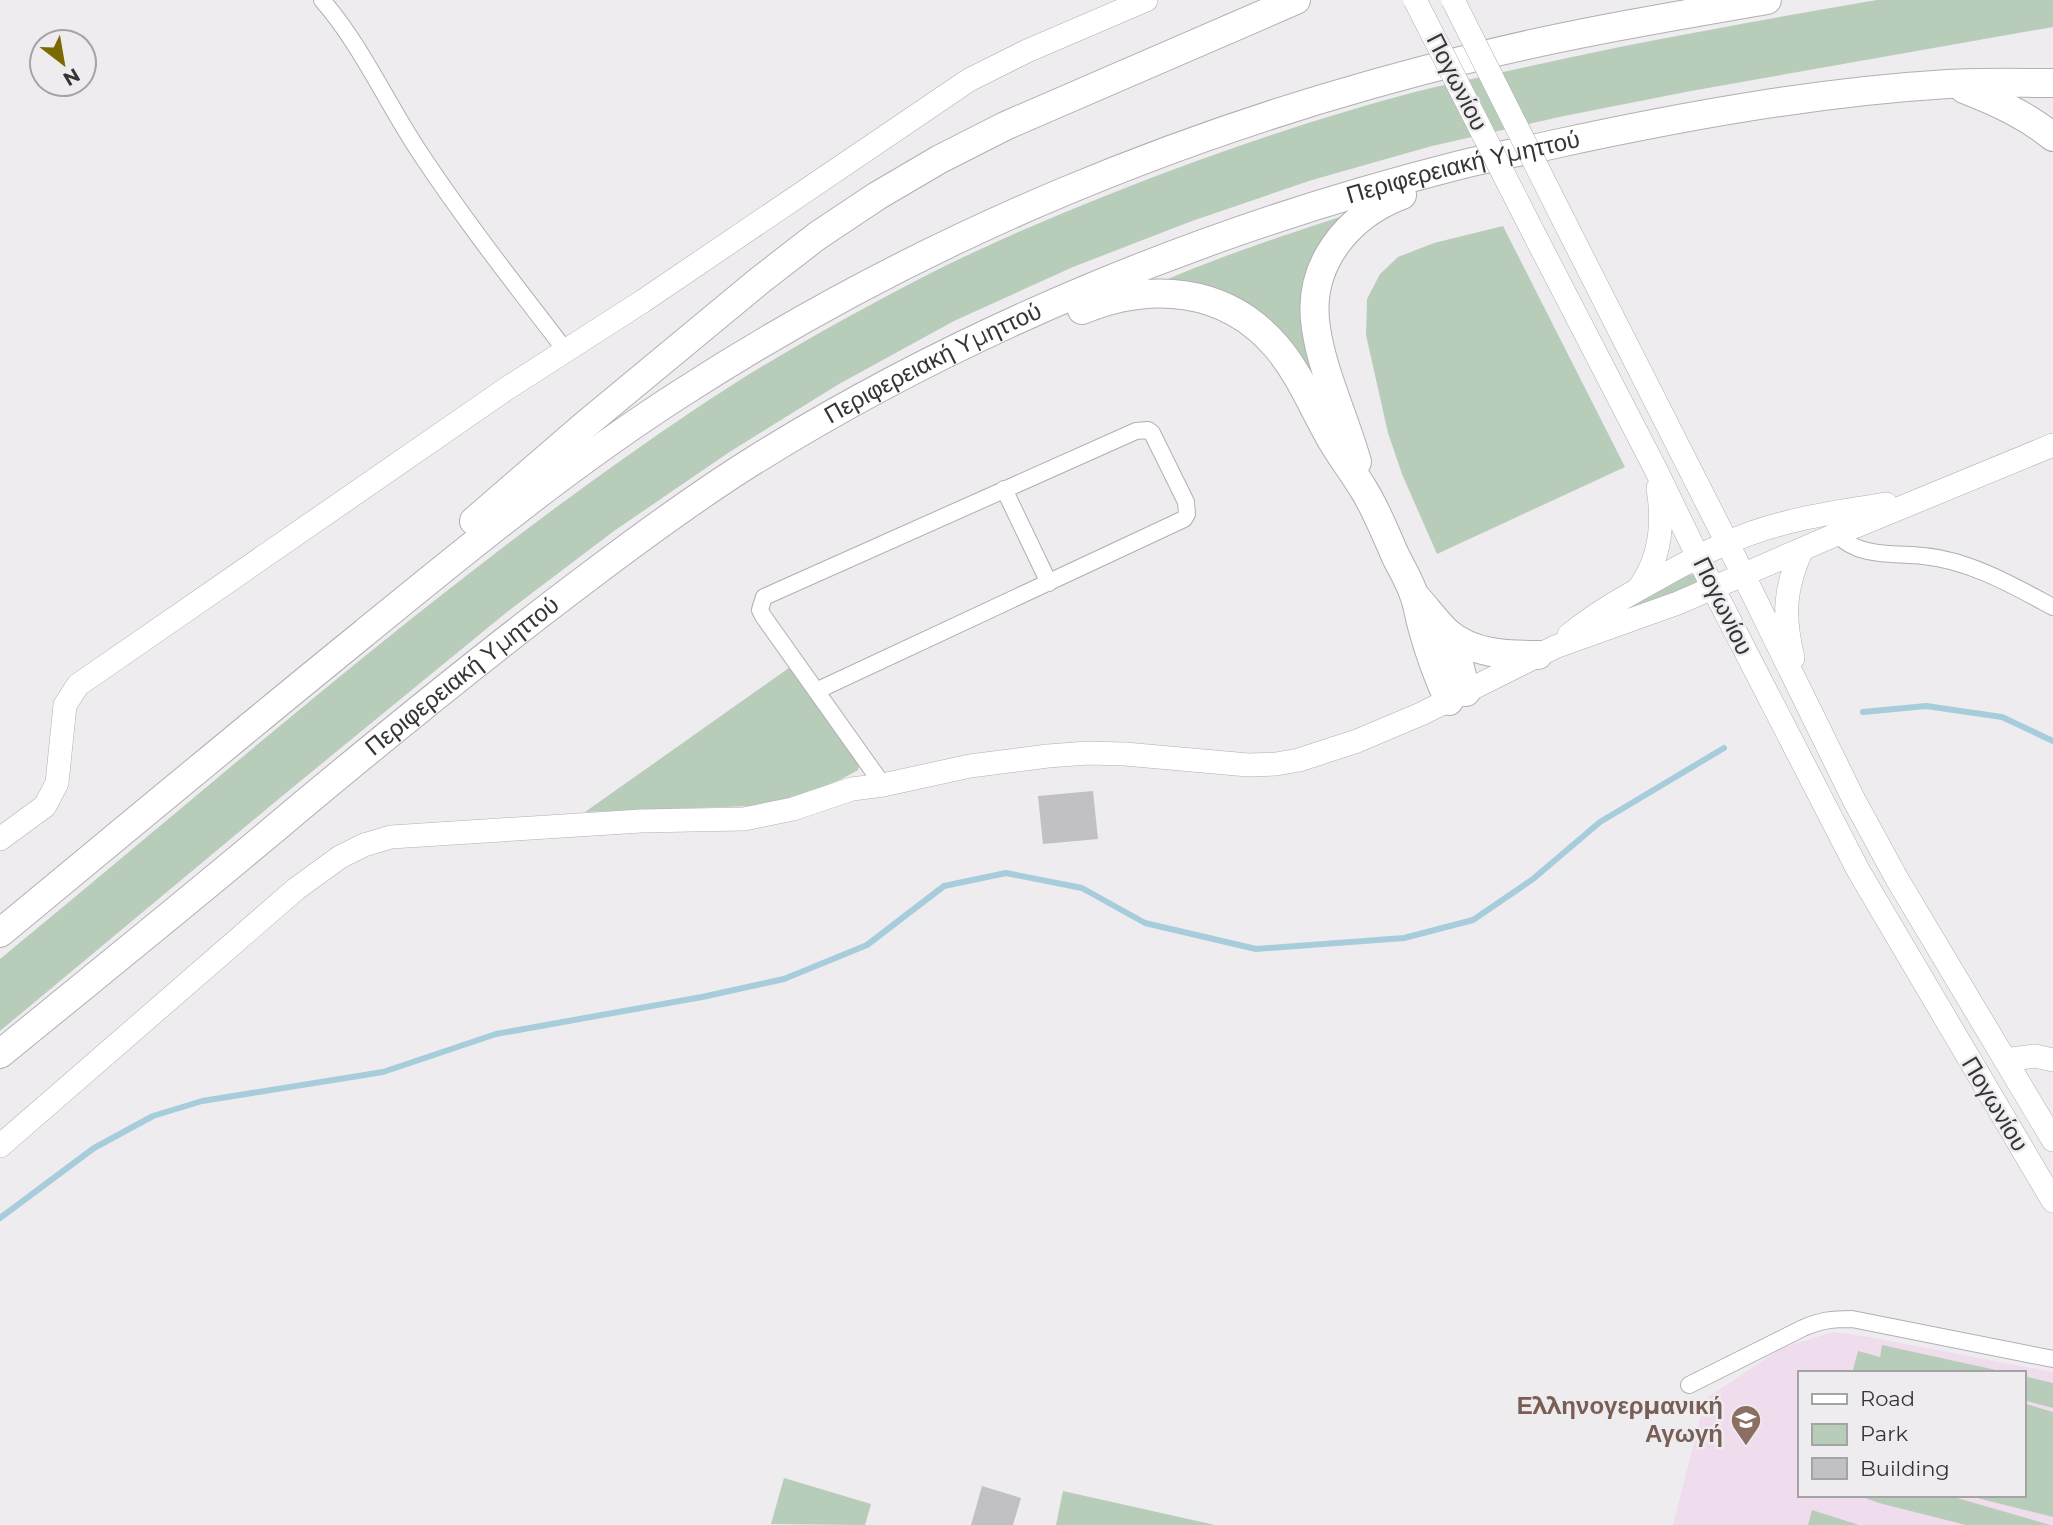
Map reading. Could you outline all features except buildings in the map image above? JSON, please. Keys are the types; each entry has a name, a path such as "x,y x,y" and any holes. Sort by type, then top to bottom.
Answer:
{"highway":[{"path":"321,669 424,564 585,425 817,236 940,159 1005,127 1296,0"},
{"path":"0,933 533,497 678,395 753,348 908,262 999,219 1093,180 1187,143 1283,111 1478,56 1577,34 1767,0"},
{"name":"Περιφερειακή Υμηττού","path":"0,1054 395,727 520,628 658,525 752,462 845,406 976,338 1076,293 1198,246 1310,207 1453,166 1675,120 1857,92 1952,84 2053,83"},
{"path":"1952,84 2012,109 2053,137"},
{"path":"1366,492 1315,326 1314,306 1324,264 1336,243 1368,211 1499,156"},
{"path":"976,338 1036,328 1099,303 1158,292 1188,294 1213,302 1258,328 1290,365 1332,441 1366,492 1414,594 1436,672 1458,696"},
{"path":"1414,594 1448,632 1472,647 1513,655 1546,651"},
{"path":"1436,619 1456,652 1458,696"}],"street":[{"path":"322,0 368,64 418,151 480,239 566,351"},
{"path":"0,839 45,806 57,783 65,705 78,685 506,389 643,301 970,80 1027,51 1146,0"},
{"name":"Πογωνίου","path":"1415,0 1858,870 2053,1202"},
{"name":"Πογωνίου","path":"1453,0 1870,830 2053,1140"},
{"path":"816,691 1184,519 1187,514 1186,502 1156,438 1147,430 1136,430 764,597 760,603 763,616 816,691 883,785"},
{"path":"0,1146 296,889 340,857 364,845 391,837 422,834 641,821 744,819 793,808 852,789 970,766 1072,754 1125,754 1248,765 1276,764 1312,756 1357,741 1458,696 1546,651 1661,610 2053,445"},
{"path":"1638,589 1652,567 1660,541 1661,514 1655,468"},
{"path":"1004,489 1049,583"},
{"path":"1546,651 1638,589 1727,543 1794,520 1920,499"},
{"path":"1837,534 1847,543 1862,550 1951,561 2053,607"},
{"path":"1802,549 1790,581 1786,615 1788,636 1804,699"},
{"path":"2005,1060 2035,1056 2053,1060"},
{"path":"1689,1385 1803,1328 1831,1319 1852,1319 2053,1359"}],"shaded area":[{"name":"Ελληνογερμανική Αγωγή","path":"1833,1332 2053,1372 2053,1525 1673,1525 1705,1399 1782,1348"}],"green space":[{"path":"1877,0 2053,0 2053,27 1691,91 1432,146 1312,180 1192,221 1073,267 954,321 839,384 728,453 614,531 507,612 0,1031 0,959 341,676 514,539 694,410 779,356 838,323 950,264 1068,211 1188,164 1373,103 1562,59"},
{"path":"1352,213 1327,241 1321,385 1161,282 1279,237"},
{"path":"1503,226 1625,467 1437,554 1402,474 1388,433 1366,335 1367,299 1380,274 1398,257 1434,243"},
{"path":"1698,574 1700,578 1677,593 1634,606 1631,602 1688,575"},
{"path":"793,665 860,762 858,770 777,805 585,812"},
{"path":"1882,1345 2000,1371 1853,1371 1858,1351 1880,1357"},
{"path":"2025,1376 2053,1383 2053,1408 2025,1401"},
{"path":"2025,1404 2053,1412 2053,1517 1973,1497 2025,1497"},
{"path":"784,1478 871,1504 865,1525 771,1524"},
{"path":"1063,1491 1215,1525 1056,1525"},
{"path":"1862,1497 1954,1497 2050,1525 1966,1525"},
{"path":"1812,1510 1859,1525 1808,1525"}],"waterway":[{"path":"1863,712 1926,706 2002,717 2053,741"},
{"path":"0,1218 94,1148 153,1116 202,1101 383,1072 496,1034 702,997 784,979 867,945 944,886 1006,873 1082,888 1145,923 1256,949 1404,938 1473,920 1533,879 1600,822 1724,748"}],"place":[{"name":"Ελληνογερμανική Αγωγή","path":"1746,1447"}]}
